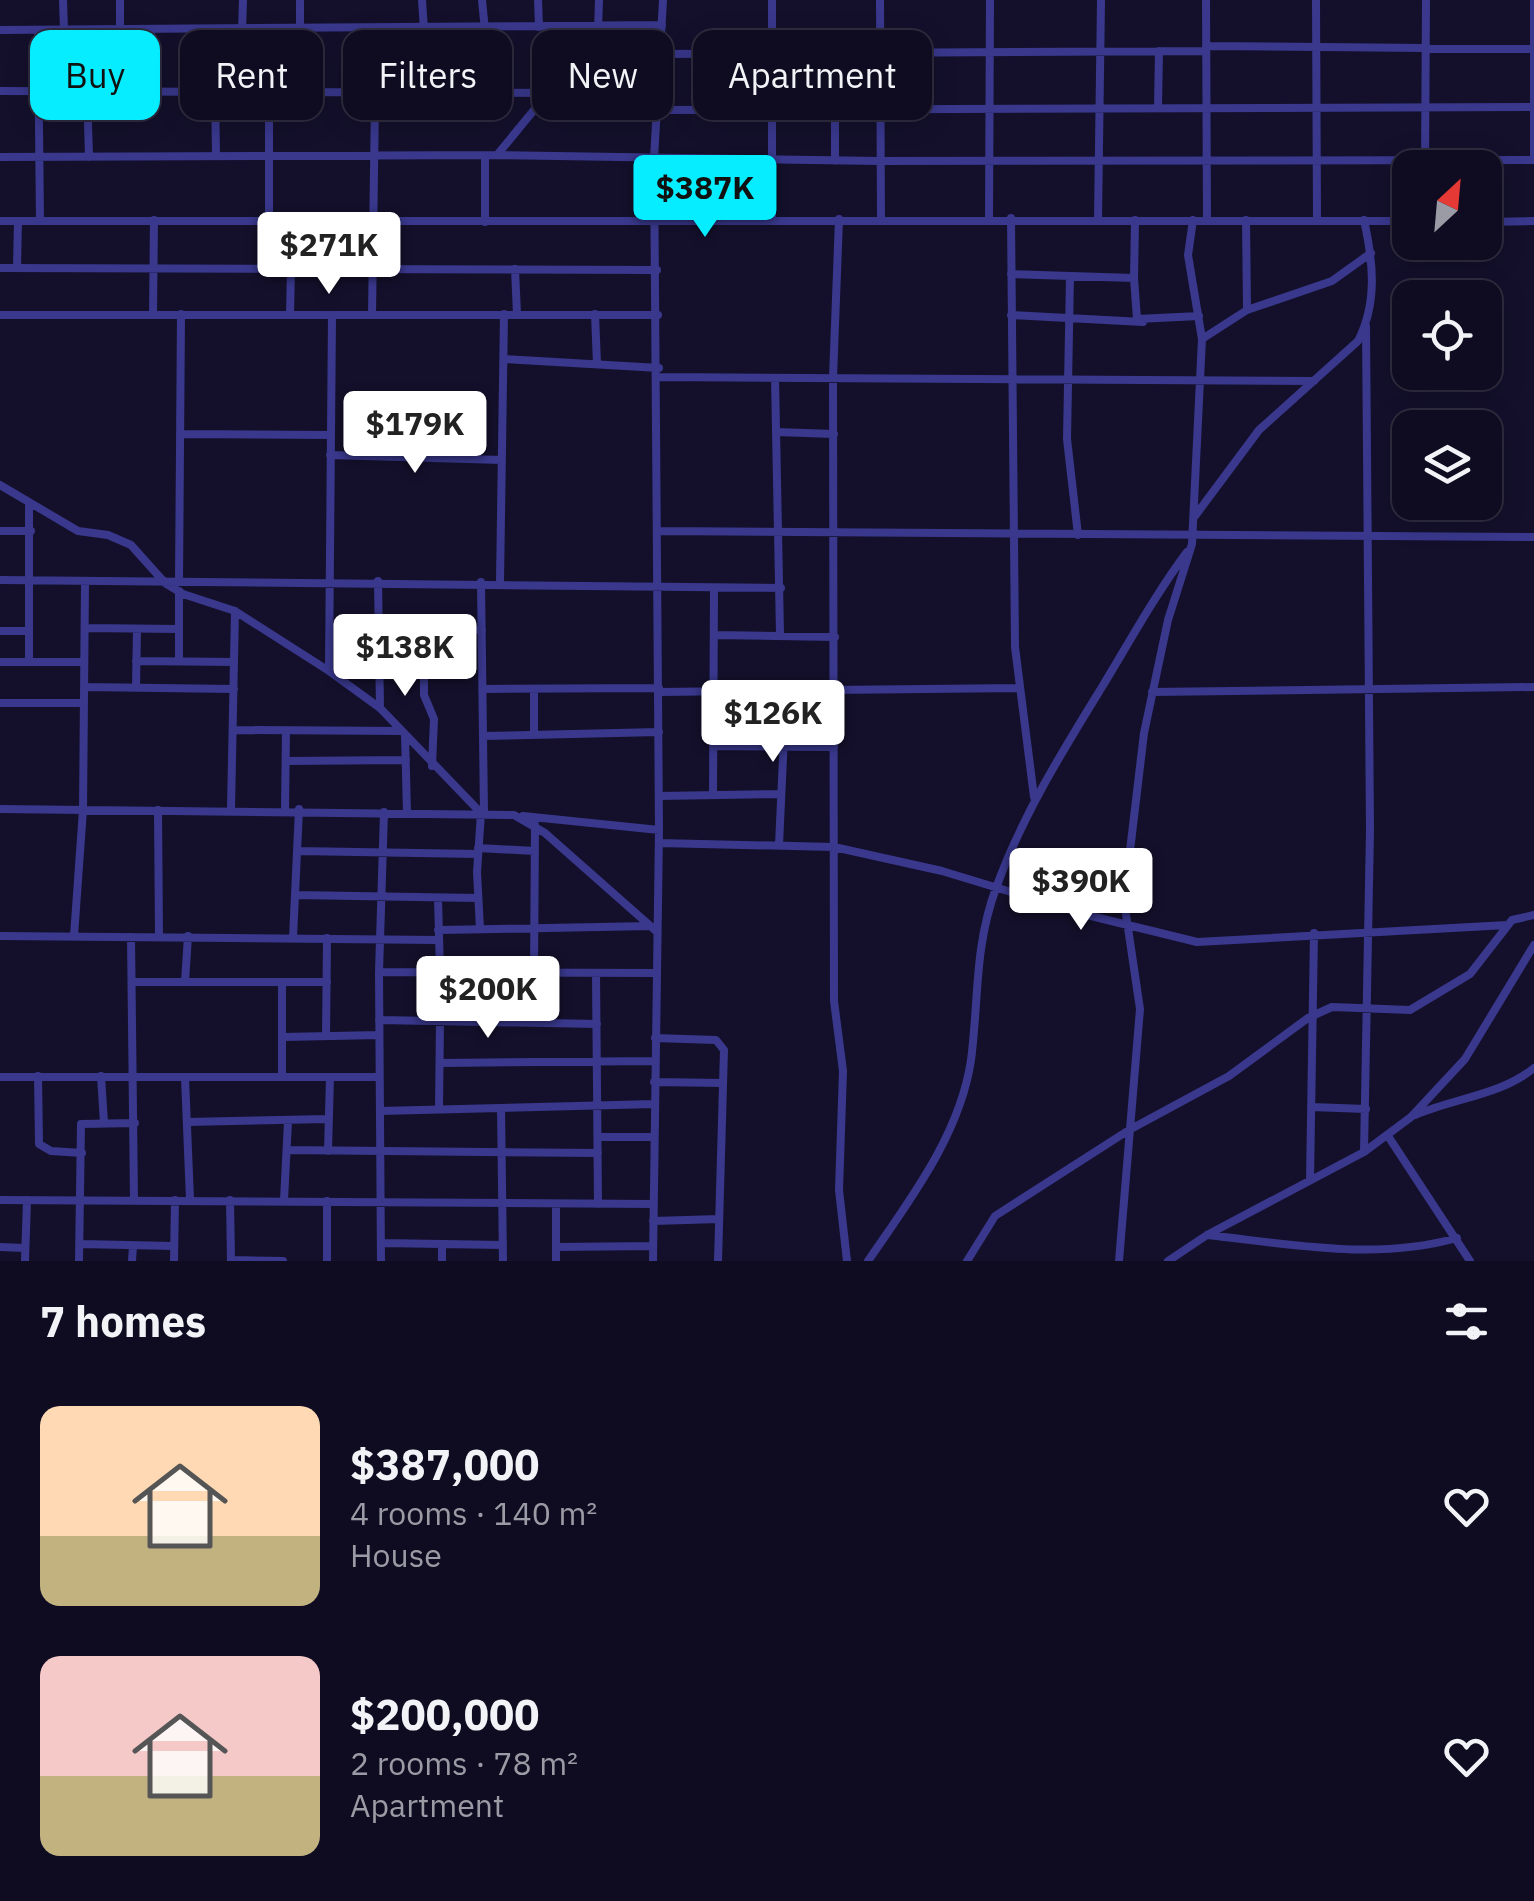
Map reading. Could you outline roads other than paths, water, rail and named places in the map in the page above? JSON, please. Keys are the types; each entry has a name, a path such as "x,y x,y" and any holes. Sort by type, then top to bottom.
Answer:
{"street":[{"path":"63,0 64,30"},
{"path":"120,0 120,30"},
{"path":"242,30 243,0"},
{"path":"300,0 300,29"},
{"path":"422,0 424,30"},
{"path":"482,0 485,28"},
{"path":"538,0 540,27"},
{"path":"598,0 599,30"},
{"path":"662,30 663,0"},
{"path":"772,0 772,30"},
{"path":"880,0 880,30"},
{"path":"989,218 990,0"},
{"path":"1098,219 1101,0"},
{"path":"1206,0 1206,220"},
{"path":"1316,0 1317,219"},
{"path":"1425,150 1426,0"},
{"path":"1502,160 1534,158 1534,0"},
{"path":"284,30 662,25"},
{"path":"0,30 30,30"},
{"path":"932,51 1534,48"},
{"path":"1158,107 1159,51"},
{"path":"0,90 30,90"},
{"path":"932,108 1534,107"},
{"path":"497,155 532,113"},
{"path":"39,120 40,221"},
{"path":"88,120 90,157"},
{"path":"215,120 216,155"},
{"path":"267,120 269,220"},
{"path":"372,315 378,120"},
{"path":"653,1261 653,928 659,843 659,372 654,160 657,120"},
{"path":"772,120 772,220"},
{"path":"835,120 835,160"},
{"path":"880,120 881,218"},
{"path":"0,158 268,154 1392,163"},
{"path":"484,156 485,222"},
{"path":"0,222 881,218 1392,221"},
{"path":"1011,218 1018,688 1034,798"},
{"path":"838,219 834,378 834,1001 843,1071 840,1190 847,1261"},
{"path":"153,314 154,220"},
{"path":"290,315 292,220"},
{"path":"1134,220 1134,314 1143,322"},
{"path":"1120,1261 1140,1010 1124,900 1152,692 1168,620 1193,539 1202,339 1188,256 1193,220"},
{"path":"1246,220 1246,310"},
{"path":"1364,220 1374,274 1366,326 1370,930 1364,1152"},
{"path":"17,268 18,221"},
{"path":"1502,222 1534,222"},
{"path":"1202,339 1246,310 1332,281 1371,253"},
{"path":"0,268 657,270"},
{"path":"515,268 516,314"},
{"path":"1011,274 1134,278"},
{"path":"1070,276 1067,439 1078,535"},
{"path":"179,660 181,314"},
{"path":"500,582 504,314"},
{"path":"594,314 598,364"},
{"path":"330,671 332,315"},
{"path":"0,316 658,315"},
{"path":"1011,315 1143,322 1199,316"},
{"path":"1193,518 1258,430 1358,341 1366,326"},
{"path":"504,360 775,378 1314,381"},
{"path":"775,378 780,634"},
{"path":"776,432 834,434"},
{"path":"180,434 330,436"},
{"path":"330,455 502,460"},
{"path":"0,485 78,532 108,536 131,545 165,583"},
{"path":"29,661 30,505"},
{"path":"0,530 30,531"},
{"path":"659,531 1193,539 1534,537"},
{"path":"868,1261 920,1189 964,1081 970,1064 975,968 996,886 1034,798 1153,598 1193,539"},
{"path":"0,580 165,583 236,610 380,708 432,766 482,813"},
{"path":"179,587 330,580 781,588"},
{"path":"378,581 380,708"},
{"path":"74,936 82,810 85,582"},
{"path":"480,929 477,898 483,736 481,582"},
{"path":"713,795 714,589"},
{"path":"231,810 236,610"},
{"path":"85,628 179,628"},
{"path":"136,688 137,629"},
{"path":"0,630 28,632"},
{"path":"379,630 482,630"},
{"path":"424,630 424,695 434,719 432,766"},
{"path":"714,635 835,637"},
{"path":"136,661 234,662"},
{"path":"0,662 84,662"},
{"path":"84,687 234,689"},
{"path":"1152,692 1534,687"},
{"path":"482,689 834,692 1018,688"},
{"path":"534,690 534,734"},
{"path":"779,846 786,692"},
{"path":"0,702 84,702"},
{"path":"233,730 404,733"},
{"path":"285,809 286,731"},
{"path":"483,736 659,732"},
{"path":"404,733 407,813"},
{"path":"712,746 834,746"},
{"path":"286,761 406,760"},
{"path":"659,796 780,794"},
{"path":"0,809 514,814 659,830"},
{"path":"294,938 299,809"},
{"path":"158,810 158,936"},
{"path":"381,1261 379,972 384,812"},
{"path":"514,814 535,825 653,928"},
{"path":"534,972 535,825"},
{"path":"659,843 834,846 1198,942 1507,925 1534,915"},
{"path":"297,851 383,855 535,850"},
{"path":"295,894 477,898"},
{"path":"438,898 440,972"},
{"path":"968,1261 995,1216 1129,1130 1229,1076 1313,1015 1332,1007 1396,1013 1432,999 1478,967 1507,925"},
{"path":"438,930 653,928"},
{"path":"1310,1180 1314,933"},
{"path":"0,936 438,940"},
{"path":"185,982 188,936"},
{"path":"131,937 134,1200"},
{"path":"326,1036 327,938"},
{"path":"1168,1261 1207,1235 1364,1152 1411,1117 1464,1059 1534,945"},
{"path":"379,972 656,972"},
{"path":"596,973 598,1204"},
{"path":"132,982 327,982"},
{"path":"282,983 282,1076"},
{"path":"379,1020 597,1024"},
{"path":"439,1109 440,1021"},
{"path":"282,1036 379,1035"},
{"path":"655,1038 721,1042 718,1261"},
{"path":"440,1063 655,1061"},
{"path":"1411,1117 1452,1099 1511,1084 1534,1068"},
{"path":"38,1076 39,1144 51,1151 82,1153"},
{"path":"101,1076 104,1123"},
{"path":"0,1077 379,1077"},
{"path":"328,1152 330,1077"},
{"path":"185,1078 190,1199"},
{"path":"654,1082 723,1083"},
{"path":"380,1111 654,1104"},
{"path":"1311,1107 1366,1109"},
{"path":"501,1108 503,1261"},
{"path":"187,1122 327,1119"},
{"path":"284,1200 288,1122"},
{"path":"79,1261 81,1123 134,1124"},
{"path":"598,1137 654,1136"},
{"path":"1388,1136 1470,1261"},
{"path":"287,1150 598,1153"},
{"path":"0,1200 653,1204"},
{"path":"25,1261 27,1200"},
{"path":"174,1261 175,1200"},
{"path":"230,1200 231,1260 283,1261"},
{"path":"327,1201 327,1261"},
{"path":"556,1204 556,1261"},
{"path":"653,1221 718,1218"},
{"path":"1207,1235 1384,1250 1418,1248 1457,1238"},
{"path":"382,1242 503,1245"},
{"path":"80,1244 174,1246"},
{"path":"442,1244 442,1261"},
{"path":"132,1261 133,1246"},
{"path":"556,1246 653,1246"},
{"path":"0,1247 25,1248"}]}
